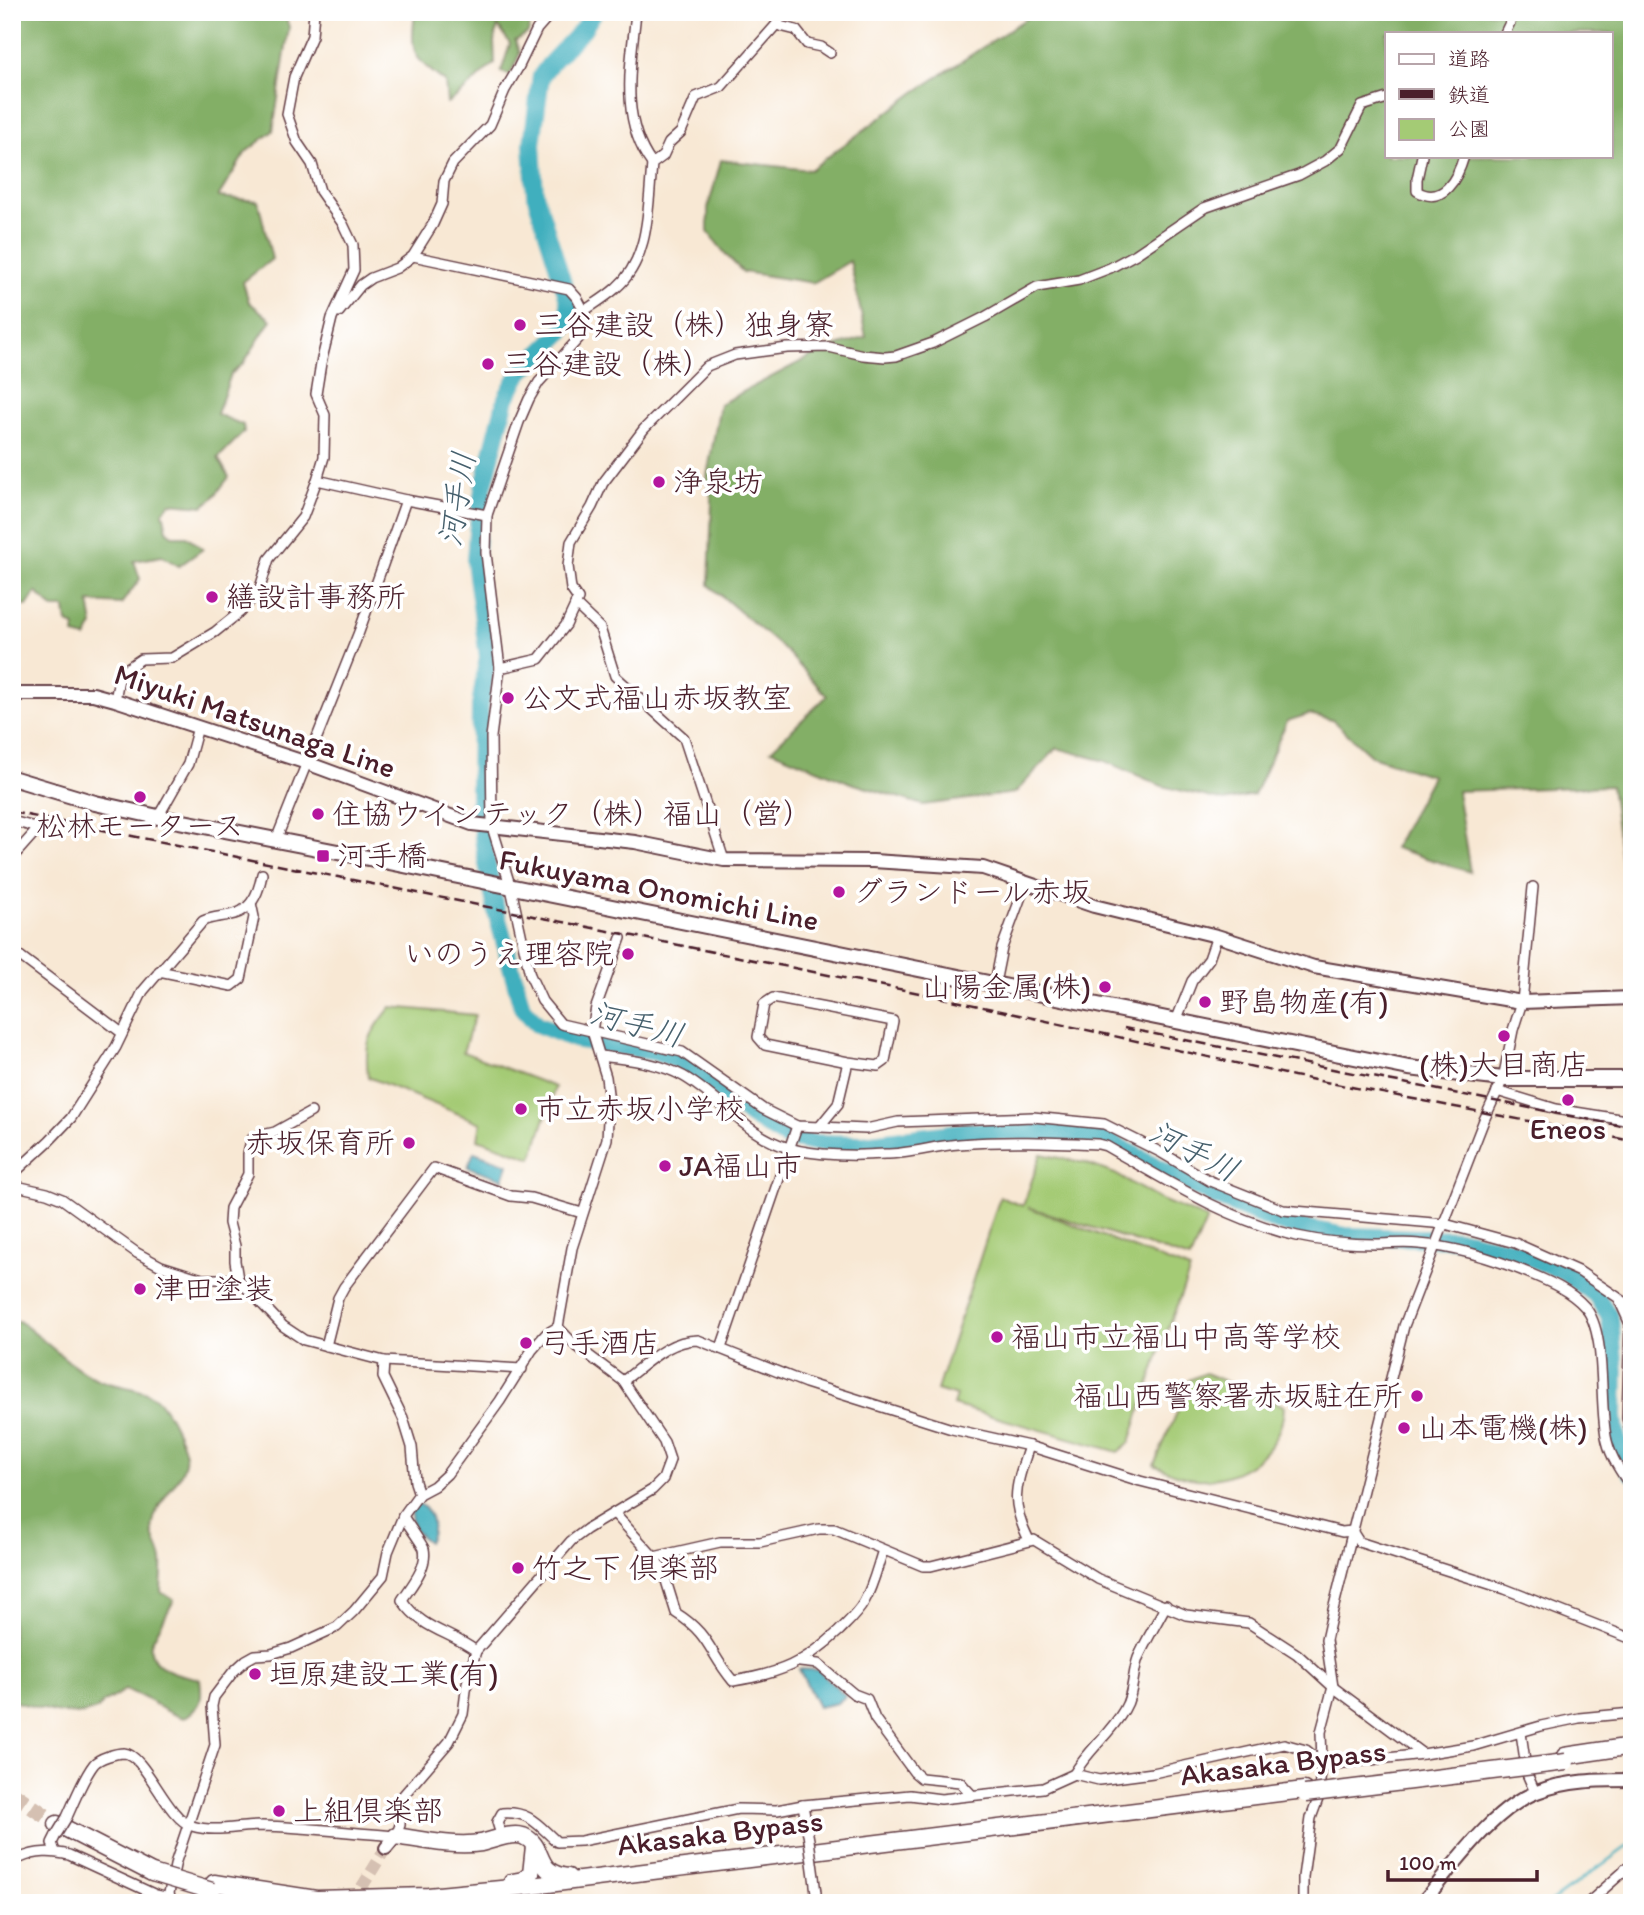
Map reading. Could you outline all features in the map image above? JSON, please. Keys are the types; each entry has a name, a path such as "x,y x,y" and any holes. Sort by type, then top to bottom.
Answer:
{"highway":[{"name":"Akasaka Bypass","path":"213,1887 316,1899 427,1899 541,1889 1309,1794 1566,1759 1632,1746"},
{"name":"Akasaka Bypass","path":"1566,1759 1632,1754"},
{"name":"Akasaka Bypass","path":"427,1899 1309,1794"},
{"name":"Akasaka Bypass","path":"154,1869 57,1824 154,1869 275,1903"},
{"path":"391,1842 478,1843 521,1835 529,1839 545,1868 554,1875 584,1879"},
{"path":"427,1899 464,1888 523,1880 531,1874 534,1846"},
{"path":"470,1903 512,1898 541,1889"}],"main road":[{"name":"Miyuki Matsunaga Line","path":"12,694 93,694 115,700 307,763 485,826 635,842 723,860 873,861 983,868 1094,906 1217,936 1314,967 1522,1002 1632,998"},
{"name":"Fukuyama Onomichi Line","path":"12,778 95,803 158,817 1500,1085 1632,1079"},
{"path":"1422,1903 1498,1817 1535,1792 1564,1783 1632,1780"}],"street":[{"path":"115,700 119,679 129,667 141,659 172,658 215,632 240,612 259,591 269,559 303,517 324,457 325,415 316,394 332,318 354,270 352,245 343,224 320,191 312,164 297,142 287,114 294,78 312,36 314,12"},
{"path":"332,318 361,285 397,268 413,256 442,204 444,181 453,163 490,125 537,29 552,12"},
{"path":"636,12 628,86 630,112 647,158 652,164"},
{"path":"584,311 617,288 629,273 642,244 652,164 663,156 669,143 681,132 696,96 721,87 776,25 784,12"},
{"path":"1505,32 1515,12"},
{"path":"776,25 796,30 807,44 821,47 831,53"},
{"path":"500,668 538,659 566,625 578,599 571,589 568,566 571,542 603,483 644,429 707,366 735,355 787,348 829,347 885,357 896,356 933,343 1037,287 1079,280 1110,268 1136,254 1204,208 1299,175 1325,161 1341,148 1362,106 1385,99"},
{"path":"1422,158 1417,179 1418,191 1433,197 1441,195 1456,180 1463,158"},
{"path":"413,256 569,289 584,311 579,338 539,382 526,406 485,515 486,553 500,668 491,737 485,826 507,887 530,975 542,1001 561,1024 682,1052 763,1109 797,1128 820,1126 866,1129 898,1122 1032,1117 1104,1124 1210,1181 1283,1210 1444,1226 1515,1243 1580,1272 1632,1307"},
{"path":"317,480 485,515"},
{"path":"276,840 359,632 406,500"},
{"path":"575,604 600,628 615,676 684,738 723,860"},
{"path":"158,817 188,764 198,727"},
{"path":"12,821 31,826 36,831 12,859"},
{"path":"12,1175 71,1118 103,1068 143,990 203,921 235,914 251,903 260,887 262,874"},
{"path":"995,983 1002,948 1026,883"},
{"path":"1303,1903 1303,1877 1311,1818 1309,1794 1322,1763 1321,1732 1333,1687 1326,1640 1404,1326 1500,1085 1522,1002 1532,887"},
{"path":"159,971 236,985 241,979 254,917 251,903"},
{"path":"1176,1021 1192,981 1209,960 1217,936"},
{"path":"558,1328 572,1248 607,1139 609,1102 600,1053 593,1033 596,1007 621,938"},
{"path":"12,950 121,1033"},
{"path":"773,998 893,1021 885,1061 878,1066 848,1062 765,1045 758,1037 764,1004 773,998"},
{"path":"600,1053 653,1064 687,1078 734,1118 777,1144 821,1152 886,1154 1018,1141 1098,1144 1191,1195 1228,1212 1294,1235 1345,1243 1437,1244 1476,1254 1547,1281 1575,1297 1587,1309 1596,1326 1607,1442 1619,1469 1632,1488"},
{"path":"820,1126 838,1104 848,1062"},
{"path":"1500,1085 1556,1109 1632,1121"},
{"path":"311,1112 275,1132 251,1140 248,1174 230,1208 229,1216 238,1279 283,1326 304,1340 384,1361 522,1369"},
{"path":"721,1348 797,1128"},
{"path":"326,1346 338,1298 344,1287 434,1168 511,1196 531,1198 582,1213"},
{"path":"12,1185 62,1199 137,1253 160,1266 202,1279 238,1279"},
{"path":"1619,1300 1630,1324 1627,1418 1632,1438"},
{"path":"20,1858 33,1853 55,1852 69,1855 170,1900 176,1861 215,1745 212,1706 214,1697 246,1660 255,1655 291,1648 337,1627 354,1611 383,1576 388,1552 403,1516 419,1494 434,1486 447,1474 522,1369 532,1350 546,1334 558,1328"},
{"path":"55,1852 52,1843 95,1763 124,1753 138,1760 178,1817 189,1826 217,1830 260,1826 391,1842 400,1825 401,1798 449,1742 463,1714 467,1683 476,1651 571,1541 652,1490 663,1479 670,1460 664,1442 623,1381 575,1345 558,1328"},
{"path":"623,1381 670,1346 683,1340 698,1340 806,1383 953,1429 1029,1446 1140,1481 1342,1532 1352,1531"},
{"path":"384,1361 383,1377 403,1418 412,1447 415,1482 419,1494"},
{"path":"1029,1446 1015,1500 1017,1517 1029,1540"},
{"path":"614,1513 654,1557 663,1571 676,1613 693,1623 705,1636 719,1665 733,1681 762,1677 817,1652 862,1605 870,1590 883,1550"},
{"path":"403,1516 413,1535 424,1547 424,1559 421,1570 402,1600 422,1623 461,1640 476,1651"},
{"path":"654,1557 720,1542 760,1542 819,1529 834,1529 923,1566 931,1566 1029,1540 1051,1549 1098,1579 1186,1615 1249,1623 1297,1654 1333,1687 1423,1754"},
{"path":"1352,1531 1359,1542 1505,1589 1632,1639"},
{"path":"502,1838 497,1822 502,1813 517,1812 536,1821 557,1842 581,1841 738,1809 777,1810 910,1795 942,1798 1043,1788 1074,1774 1090,1752 1106,1737 1125,1709 1133,1686 1137,1661 1166,1605"},
{"path":"798,1662 818,1664 854,1693 866,1699 875,1719 921,1778 960,1782 972,1796"},
{"path":"1074,1774 1099,1780 1153,1773 1284,1744 1306,1750 1322,1763 1335,1764 1473,1746 1579,1718 1632,1713"},
{"path":"1521,1733 1527,1774 1535,1792"},
{"path":"1309,1794 1527,1774"},
{"path":"803,1805 816,1893 810,1903"},
{"path":"1588,1903 1629,1870"}],"green space":[{"path":"12,12 284,12 289,27 273,131 246,152 218,197 258,201 272,259 243,282 249,302 271,320 243,364 231,374 217,414 243,425 244,432 218,458 229,477 213,498 203,506 170,503 163,512 167,530 173,536 187,536 203,549 179,566 162,556 134,561 140,579 121,604 89,602 93,625 86,638 74,635 75,626 67,623 65,608 53,608 36,592 27,606 12,603 12,577 15,573 12,561"},
{"path":"415,12 533,12 528,33 515,41 520,53 510,75 501,72 510,44 498,26 494,41 495,63 447,103 445,82 420,60 416,53 413,37"},
{"path":"1036,12 1632,12 1632,894 1626,894 1611,786 1457,791 1470,872 1394,848 1432,776 1372,756 1332,720 1309,714 1287,721 1254,795 1224,801 1162,786 1105,761 1057,748 1015,793 923,805 851,783 771,750 827,696 787,652 709,585 712,502 707,476 720,404 821,351 866,337 850,261 813,283 743,272 708,232 708,208 721,160 810,170 915,92"},
{"path":"391,1007 475,1015 463,1052 555,1087 532,1158 478,1139 481,1123 368,1077 367,1055 370,1039"},
{"path":"1041,1154 1085,1163 1115,1174 1159,1199 1207,1219 1190,1259 1028,1207 1190,1270 1130,1442 1118,1452 953,1405 956,1396 937,1390 1000,1197 1023,1206"},
{"path":"12,1321 19,1321 66,1360 97,1379 153,1396 163,1407 179,1437 185,1456 183,1470 159,1506 152,1528 162,1560 161,1592 174,1600 151,1643 151,1652 159,1665 200,1679 200,1702 195,1710 184,1718 125,1690 98,1709 83,1714 59,1713 12,1701"},
{"path":"1205,1373 1284,1406 1276,1437 1256,1460 1228,1475 1196,1479 1154,1465 1189,1380"}],"water":[{"path":"474,1152 508,1164 503,1179 468,1167"},
{"path":"416,1503 426,1509 431,1519 432,1531 428,1542 413,1526 410,1511"},
{"path":"799,1669 818,1670 846,1696 837,1703 818,1707"}],"waterway":[{"name":"河手川","path":"594,12 583,29 541,76 532,144 535,194 568,299 570,318 561,333 519,374 506,398 483,489 477,533 475,561 488,657 480,706 479,803 497,915 522,1007 537,1024 574,1039 656,1052 680,1061 751,1116 785,1137 813,1143 863,1144 967,1131 1071,1133 1104,1139 1216,1197 1279,1223 1346,1236 1462,1239 1510,1249 1566,1273 1596,1295 1610,1318 1615,1371 1616,1434 1623,1461 1632,1473"},
{"path":"1549,1903 1632,1843"}],"tunnel":[{"path":"12,1793 57,1824"},
{"path":"352,1903 386,1848"}],"railway":[{"path":"12,812 929,995 1294,1076 1632,1141"},
{"path":"1124,1028 1632,1128"}],"place":[{"name":"三谷建設（株）独身寮","path":"520,325"},
{"name":"三谷建設（株）","path":"488,364"},
{"name":"浄泉坊","path":"659,482"},
{"name":"繕設計事務所","path":"212,597"},
{"name":"公文式福山赤坂教室","path":"508,698"},
{"name":"松林モータース","path":"140,797"},
{"name":"住協ウインテック（株）福山（営）","path":"318,814"},
{"name":"河手橋","path":"323,856"},
{"name":"グランドール赤坂","path":"839,892"},
{"name":"いのうえ理容院","path":"628,954"},
{"name":"山陽金属(株)","path":"1105,987"},
{"name":"野島物産(有)","path":"1205,1002"},
{"name":"(株)大目商店","path":"1504,1036"},
{"name":"Eneos","path":"1568,1100"},
{"name":"市立赤坂小学校","path":"521,1109"},
{"name":"赤坂保育所","path":"409,1143"},
{"name":"JA福山市","path":"665,1166"},
{"name":"津田塗装","path":"140,1289"},
{"name":"福山市立福山中高等学校","path":"997,1337"},
{"name":"弓手酒店","path":"526,1343"},
{"name":"福山西警察署赤坂駐在所","path":"1417,1396"},
{"name":"山本電機(株)","path":"1404,1428"},
{"name":"竹之下 倶楽部","path":"518,1568"},
{"name":"垣原建設工業(有)","path":"255,1674"},
{"name":"上組倶楽部","path":"279,1811"}]}
